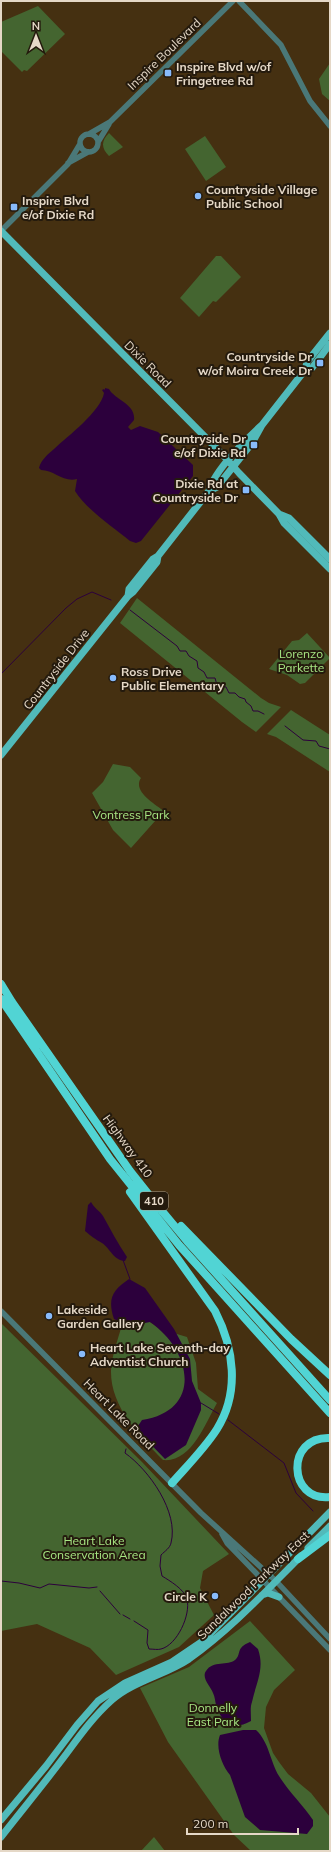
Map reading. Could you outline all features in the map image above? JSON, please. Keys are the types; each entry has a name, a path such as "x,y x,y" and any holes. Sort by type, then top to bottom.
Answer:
{"highway":[{"name":"Highway 410","path":"1,984 130,1171 187,1242 330,1400"},
{"name":"Highway 410","path":"1,998 110,1159 179,1245 330,1413"},
{"path":"110,1159 115,1170 215,1311 223,1328 231,1354 232,1380 226,1412 208,1441 172,1483"},
{"path":"130,1171 139,1176 183,1228 290,1339 330,1375"},
{"path":"330,1438 320,1439 309,1444 298,1458 297,1469 300,1480 309,1492 320,1496 330,1497"},
{"path":"298,1559 330,1535"}],"main road":[{"name":"Dixie Road","path":"1,231 231,464 279,514 284,523 330,569"},
{"name":"Countryside Drive","path":"1,755 128,596 129,589 153,559 158,556 209,491 217,487 246,438 262,425 305,370 307,362 328,343 330,333"},
{"name":"Dixie Road","path":"279,514 289,518 330,560"},
{"name":"Sandalwood Parkway East","path":"1,1820 46,1766 77,1725 98,1702 125,1683 185,1654 203,1641 330,1512"},
{"name":"Sandalwood Parkway East","path":"1,1837 93,1719 108,1704 125,1691 189,1659 262,1595 330,1526"},
{"path":"262,1595 268,1594 279,1597"},
{"path":"233,1610 234,1621"}],"street":[{"name":"Inspire Boulevard","path":"98,142 110,122 233,1"},
{"path":"239,1 281,45 310,101 330,126"},
{"name":"Inspire Boulevard","path":"89,134 110,122"},
{"path":"1,231 68,164 80,144 82,137 89,134 96,137 98,142 95,149 68,164"},
{"path":"80,144 82,150 88,152"},
{"name":"Heart Lake Road","path":"1,1311 222,1533 230,1539 273,1584 330,1639"},
{"name":"Heart Lake Road","path":"273,1584 279,1597 330,1650"}],"green space":[{"path":"38,6 65,34 27,71 24,70 22,72 1,51 1,22"},
{"path":"330,63 330,101 322,94 319,79"},
{"path":"109,133 123,147 109,156 104,150 103,142"},
{"path":"205,136 226,167 206,181 185,149"},
{"path":"216,256 221,256 241,277 216,302 213,301 199,317 180,298"},
{"path":"137,598 261,698 269,703 281,707 256,732 242,722 120,623"},
{"name":"Lorenzo Parkette","path":"307,633 330,658 305,683 300,684 287,675 269,669 292,641 299,640"},
{"path":"291,710 330,735 330,772 276,737 267,734"},
{"name":"Vontress Park","path":"113,764 130,767 141,778 139,783 142,792 150,801 164,811 131,848 113,830 92,793 103,782"},
{"path":"145,1322 150,1322 160,1329 187,1337 196,1363 198,1389 217,1403 202,1431 189,1449 182,1455 173,1459 163,1460 136,1430 121,1408 115,1396 112,1383 111,1370 115,1347 122,1325 137,1326"},
{"name":"Heart Lake Conservation Area","path":"1,1323 142,1462 229,1554 203,1571 200,1588 214,1615 179,1647 116,1675 90,1648 37,1624 1,1631"},
{"name":"Donnelly East Park","path":"250,1621 295,1670 274,1690 266,1707 264,1728 273,1753 279,1762 288,1774 311,1793 330,1817 330,1851 251,1851 234,1835 168,1742 140,1688 189,1667"},
{"path":"154,1837 165,1851 141,1851"}],"shaded area":[{"path":"105,388 109,389 132,410 134,420 128,427 131,430 140,426 158,432 193,465 193,476 141,541 136,543 130,541 86,505 75,491 77,479 72,480 63,478 39,468 41,462 47,455 97,408 104,393 102,390 105,390"},
{"path":"91,1202 103,1216 127,1257 125,1261 117,1258 105,1245 85,1231 88,1205"},
{"path":"129,1279 145,1288 174,1329 190,1359 192,1381 201,1403 201,1410 186,1445 165,1459 136,1429 142,1420 162,1414 175,1404 183,1392 185,1378 182,1363 175,1348 164,1334 150,1322 129,1326 114,1319 111,1300 115,1291"},
{"path":"250,1642 258,1649 261,1663 251,1706 251,1721 239,1725 229,1724 218,1712 214,1694 205,1679 205,1674 212,1665 228,1663 235,1660 242,1646"},
{"path":"243,1730 256,1730 264,1740 279,1776 313,1820 313,1826 307,1834 260,1830 245,1817 230,1775 222,1762 218,1745 220,1735"}],"waterway":[{"path":"1,674 66,608 77,599 92,592 111,600"},
{"path":"130,610 177,646 180,651 186,651 189,656 197,661 198,668 204,672 207,678 215,678 217,685 226,687 229,693 235,693 239,697 245,699 253,711 258,711 264,714"},
{"path":"285,726 303,740 316,741 319,746 330,749 330,752"},
{"path":"123,1260 130,1279"},
{"path":"201,1403 219,1414"},
{"path":"228,1420 284,1463 296,1493 313,1511"},
{"path":"137,1439 143,1435"},
{"path":"126,1449 125,1453 134,1460 152,1481 166,1505 171,1518 172,1531 171,1543 161,1555 160,1566 162,1576 183,1592 187,1599 188,1606 185,1621 177,1636 172,1642 161,1649 149,1649 147,1643 148,1630 134,1621"},
{"path":"1,1581 19,1583 40,1588 49,1584 89,1588 97,1587"},
{"path":"100,1591 120,1614"},
{"path":"123,1615 130,1619"}],"place":[{"name":"Inspire Blvd w/of Fringetree Rd","path":"168,73"},
{"name":"Countryside Village Public School","path":"198,196"},
{"name":"Inspire Blvd e/of Dixie Rd","path":"14,207"},
{"name":"Countryside Dr w/of Moira Creek Dr","path":"320,363"},
{"name":"Countryside Dr e/of Dixie Rd","path":"254,445"},
{"name":"Dixie Rd at Countryside Dr","path":"246,490"},
{"name":"Ross Drive Public Elementary","path":"113,678"},
{"name":"Lakeside Garden Gallery","path":"49,1316"},
{"name":"Heart Lake Seventh-day Adventist Church","path":"82,1354"},
{"name":"Circle K","path":"215,1596"}]}
